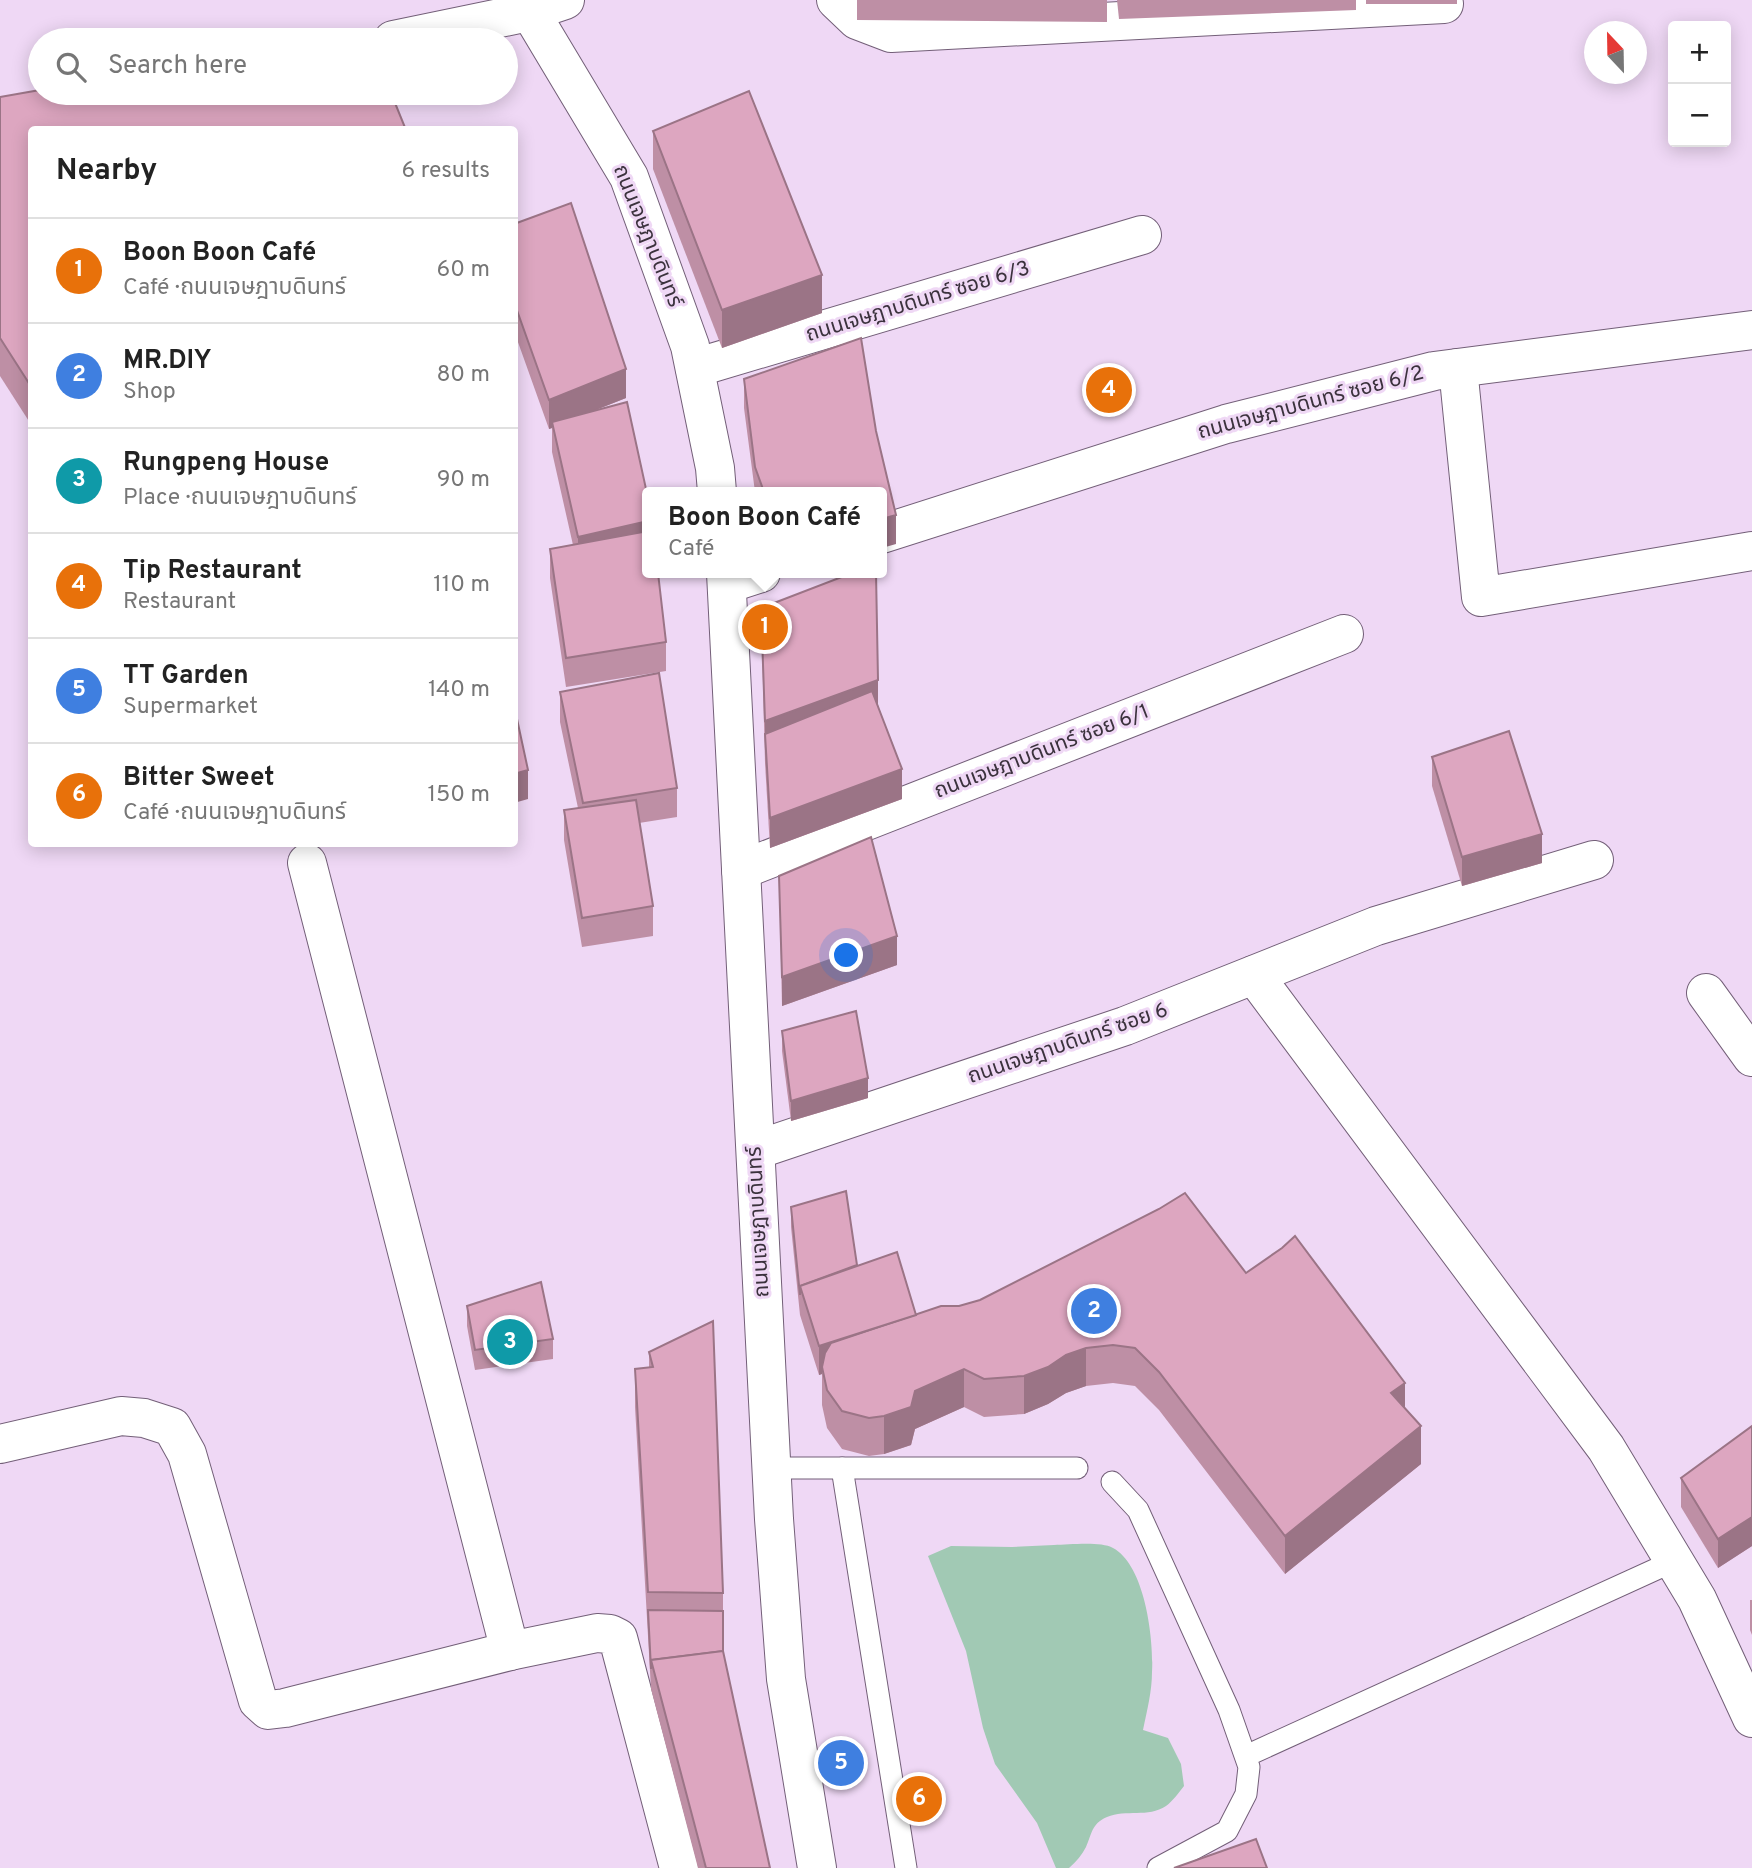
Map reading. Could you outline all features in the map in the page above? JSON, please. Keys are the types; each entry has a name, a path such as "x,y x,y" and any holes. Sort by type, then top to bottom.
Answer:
{"street":[{"path":"439,28 530,4 565,0"},
{"path":"836,0 858,20 891,33 1111,11 1444,4"},
{"name":"ถนนเจษฎาบดินทร์","path":"530,4 629,177 690,346 717,487"},
{"name":"ถนนเจษฎาบดินทร์ ซอย 6/3","path":"695,368 1142,235"},
{"name":"ถนนเจษฎาบดินทร์ ซอย 6/2","path":"887,532 1226,424 1434,370 1752,330"},
{"path":"1458,368 1481,597 1752,551"},
{"name":"ถนนเจษฎาบดินทร์","path":"738,578 741,870 771,1468 786,1679 817,1868"},
{"name":"ถนนเจษฎาบดินทร์ ซอย 6/1","path":"741,870 1344,634"},
{"name":"ถนนเจษฎาบดินทร์ ซอย 6","path":"756,1150 1125,1026 1376,926 1594,860"},
{"path":"307,863 510,1651"},
{"path":"1254,975 1606,1448 1698,1599 1752,1718"},
{"path":"1706,993 1752,1056"},
{"path":"0,1444 121,1416 145,1418 172,1427 187,1454 258,1701 268,1710 510,1651 597,1633 618,1638 679,1868"}],"lane":[{"path":"771,1468 1077,1468"},
{"path":"842,1468 906,1868"},
{"path":"1111,1482 1138,1510 1229,1710 1250,1767 1246,1794 1227,1831 1158,1868"},
{"path":"1245,1756 1674,1561"}],"green space":[{"path":"1093,1544 1113,1548 1124,1557 1140,1586 1149,1623 1152,1658 1151,1686 1143,1730 1168,1738 1181,1764 1184,1786 1171,1802 1159,1810 1114,1815 1102,1820 1093,1830 1083,1853 1076,1861 1069,1868 1056,1868 1037,1823 995,1764 983,1728 966,1651 928,1556 951,1546"}],"building":[{"path":"749,91 822,275 722,310 653,131"},
{"path":"28,92 28,105 396,105 404,126 28,126 28,382 0,338 0,97"},
{"path":"571,203 626,369 549,400 518,313 518,223"},
{"path":"861,338 876,431 896,515 887,518 887,487 762,487 755,467 744,379"},
{"path":"627,402 646,487 642,487 642,522 578,537 552,422"},
{"path":"642,532 642,578 659,578 666,642 566,658 550,549"},
{"path":"839,578 876,578 878,680 765,721 761,608"},
{"path":"659,673 677,788 583,803 560,692"},
{"path":"872,691 902,769 770,818 765,734"},
{"path":"518,724 528,770 518,773"},
{"path":"1509,731 1542,834 1462,857 1432,757"},
{"path":"636,800 653,906 582,918 564,810"},
{"path":"871,837 897,936 782,977 779,876"},
{"path":"856,1011 868,1078 791,1101 782,1031"},
{"path":"846,1191 857,1265 800,1286 800,1295 791,1207"},
{"path":"1185,1193 1246,1273 1295,1236 1405,1383 1391,1393 1421,1426 1285,1536 1159,1372 1135,1348 1113,1345 1086,1348 1024,1376 984,1379 964,1369 915,1391 911,1407 884,1416 869,1418 842,1411 827,1390 822,1367 825,1353 831,1343 941,1306 959,1306 980,1300 1159,1209"},
{"path":"897,1252 916,1315 819,1346 800,1286"},
{"path":"541,1282 553,1339 475,1350 467,1306"},
{"path":"713,1321 723,1593 648,1592 635,1369 653,1367 649,1352"},
{"path":"1752,1426 1752,1517 1718,1539 1681,1478"},
{"path":"648,1610 723,1611 723,1651 651,1660 651,1669"},
{"path":"723,1651 770,1868 706,1868 651,1660"},
{"path":"1256,1839 1267,1868 1174,1868"}],"place":[{"name":"Tip Restaurant","path":"1109,390"},
{"name":"Boon Boon Café","path":"765,627"},
{"name":"MR.DIY","path":"1094,1311"},
{"name":"Rungpeng House","path":"510,1342"},
{"name":"TT Garden","path":"841,1763"},
{"name":"Bitter Sweet","path":"919,1799"}]}
